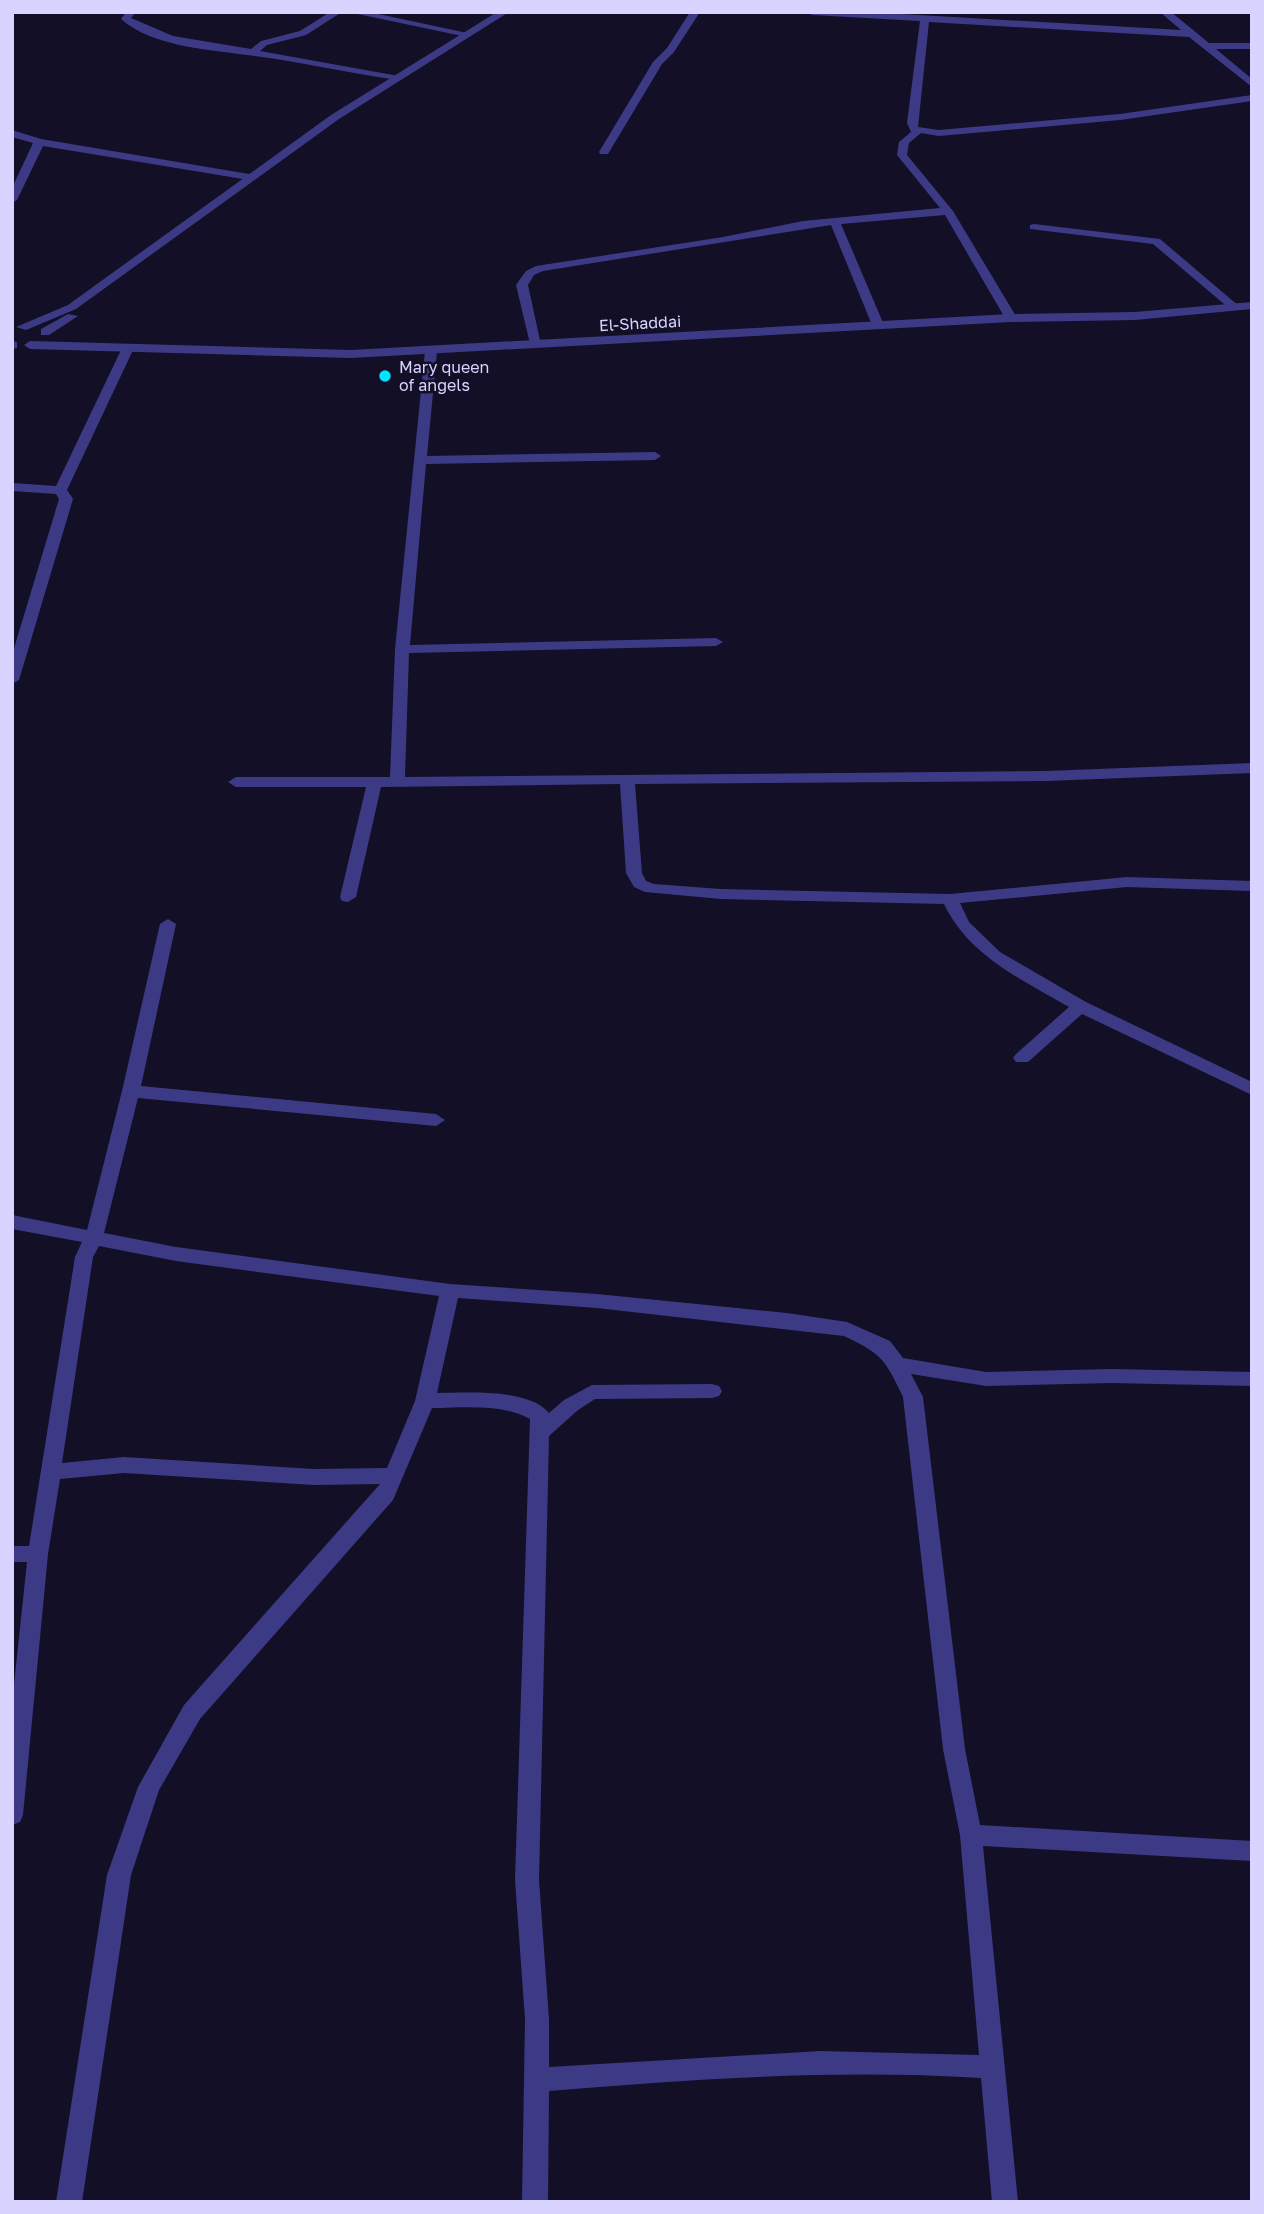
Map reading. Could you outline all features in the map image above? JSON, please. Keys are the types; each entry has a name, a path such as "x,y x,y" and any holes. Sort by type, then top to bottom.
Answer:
{"street":[{"path":"131,12 127,19 135,25 178,40 338,70 399,77"},
{"path":"252,53 264,43 303,33 337,12"},
{"path":"354,12 467,34"},
{"path":"30,345 118,285 249,177 399,77 504,12"},
{"path":"17,328 72,307 181,234 339,118 517,12"},
{"path":"604,152 659,62 671,50 695,12"},
{"path":"811,12 1193,34"},
{"path":"1165,12 1252,84"},
{"path":"917,132 913,129 912,122 925,19"},
{"path":"1209,46 1252,46"},
{"path":"1011,318 948,211 902,155 904,142 917,132 939,133 1078,121 1252,99"},
{"path":"12,133 39,142 249,177"},
{"path":"12,200 39,142"},
{"path":"535,345 522,285 530,273 540,268 723,240 803,224 948,211"},
{"path":"835,222 878,325"},
{"path":"1034,227 1156,241 1234,307"},
{"name":"El-Shaddai","path":"13,345 351,354 1011,318 1135,316 1252,305"},
{"path":"17,328 34,327 45,333 91,345"},
{"path":"60,490 128,348"},
{"path":"397,782 402,649 431,351"},
{"path":"422,460 655,456"},
{"path":"12,487 60,490"},
{"path":"12,680 66,499 60,490"},
{"path":"402,649 716,642"},
{"path":"236,782 374,784 1019,776 1252,768"},
{"path":"627,779 634,873 640,884 651,889 721,894 854,895 950,900 1127,882 1252,886"},
{"path":"348,897 374,784"},
{"path":"950,900 962,924 994,956 1080,1006 1252,1089"},
{"path":"12,1815 37,1554 83,1257 94,1238 131,1091 168,924"},
{"path":"1022,1058 1080,1006"},
{"path":"131,1091 436,1120"},
{"path":"12,1222 176,1254 450,1291 597,1301 787,1320 847,1329 883,1346 897,1364 913,1397 954,1749 971,1835 1004,2202"},
{"path":"69,2202 119,1875 149,1787 192,1712 236,1659 295,1600 386,1494 425,1401 450,1291"},
{"path":"897,1364 986,1379 1112,1376 1252,1378"},
{"path":"540,1433 571,1405 593,1392 712,1391"},
{"path":"425,1401 508,1402 529,1408 540,1415 527,1880 537,2019 534,2202"},
{"path":"51,1472 124,1465 314,1477 394,1476"},
{"path":"12,1554 37,1554"},
{"path":"971,1835 1252,1851"},
{"path":"537,2080 833,2062 914,2061 990,2067"}],"place":[{"name":"Mary queen of angels","path":"385,376"}]}
